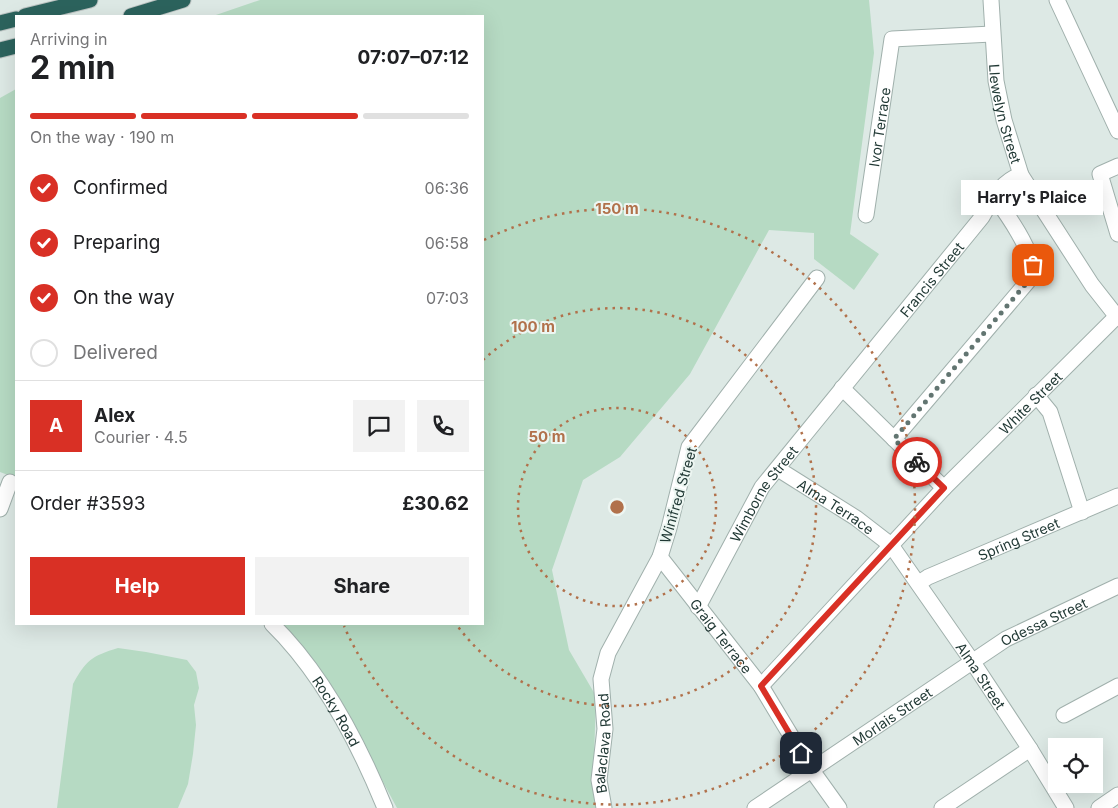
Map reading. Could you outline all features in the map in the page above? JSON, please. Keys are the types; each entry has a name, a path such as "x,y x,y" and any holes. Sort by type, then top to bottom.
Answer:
{"highway":[{"path":"29,15 90,0"},
{"path":"134,15 183,0"},
{"path":"0,23 15,18"},
{"path":"0,50 15,46"}],"street":[{"name":"Llewelyn Street","path":"991,0 996,80 1004,120 1021,175 1092,285 1118,317"},
{"path":"1058,0 1118,131"},
{"name":"Ivor Terrace","path":"866,215 892,39 992,34"},
{"path":"1118,166 1100,174 1118,234"},
{"name":"Francis Street","path":"842,388 982,217 994,196 1005,183 1021,175"},
{"path":"894,439 1035,273 1026,249 1008,215 994,196"},
{"name":"Winifred Street","path":"601,680 608,653 660,557 689,447 817,278"},
{"name":"White Street","path":"761,686 944,488 1036,395 1118,317"},
{"path":"842,388 944,488"},
{"name":"Wimborne Street","path":"698,608 762,488 842,388"},
{"path":"1036,395 1050,412 1082,512"},
{"name":"Alma Terrace","path":"778,469 856,518 891,545"},
{"path":"0,509 9,482"},
{"name":"Spring Street","path":"919,583 928,577 1118,496"},
{"name":"Alma Street","path":"891,545 972,661 1066,808"},
{"name":"Graig Terrace","path":"660,557 698,608 761,686 811,769 839,808"},
{"name":"Odessa Street","path":"972,661 1006,639 1118,586"},
{"name":"Rocky Road","path":"273,625 287,639 306,664 340,715 385,808"},
{"name":"Morlais Street","path":"756,808 972,661"},
{"name":"Balaclava Road","path":"601,680 605,729 600,780 604,808"},
{"path":"1064,715 1118,686"},
{"path":"942,808 1030,749"},
{"path":"1099,808 1118,795"}],"green space":[{"path":"260,0 869,0 874,53 850,234 879,254 854,290 814,259 814,233 769,230 690,374 620,457 583,480 552,570 569,650 596,696 593,791 596,808 397,808 333,689 284,625 484,625 484,15 216,15"},
{"path":"15,90 15,478 0,472 0,98"},
{"path":"118,648 187,660 196,672 199,688 194,705 196,725 188,784 178,808 57,808 73,684 82,669 91,660"}],"way so far":[{"path":"917,462 894,439 1035,273 1033,265"}],"place":[{"name":"Harry's Plaice","path":"1033,265"}],"route":[{"path":"801,753 761,686 944,488 917,462"}]}
